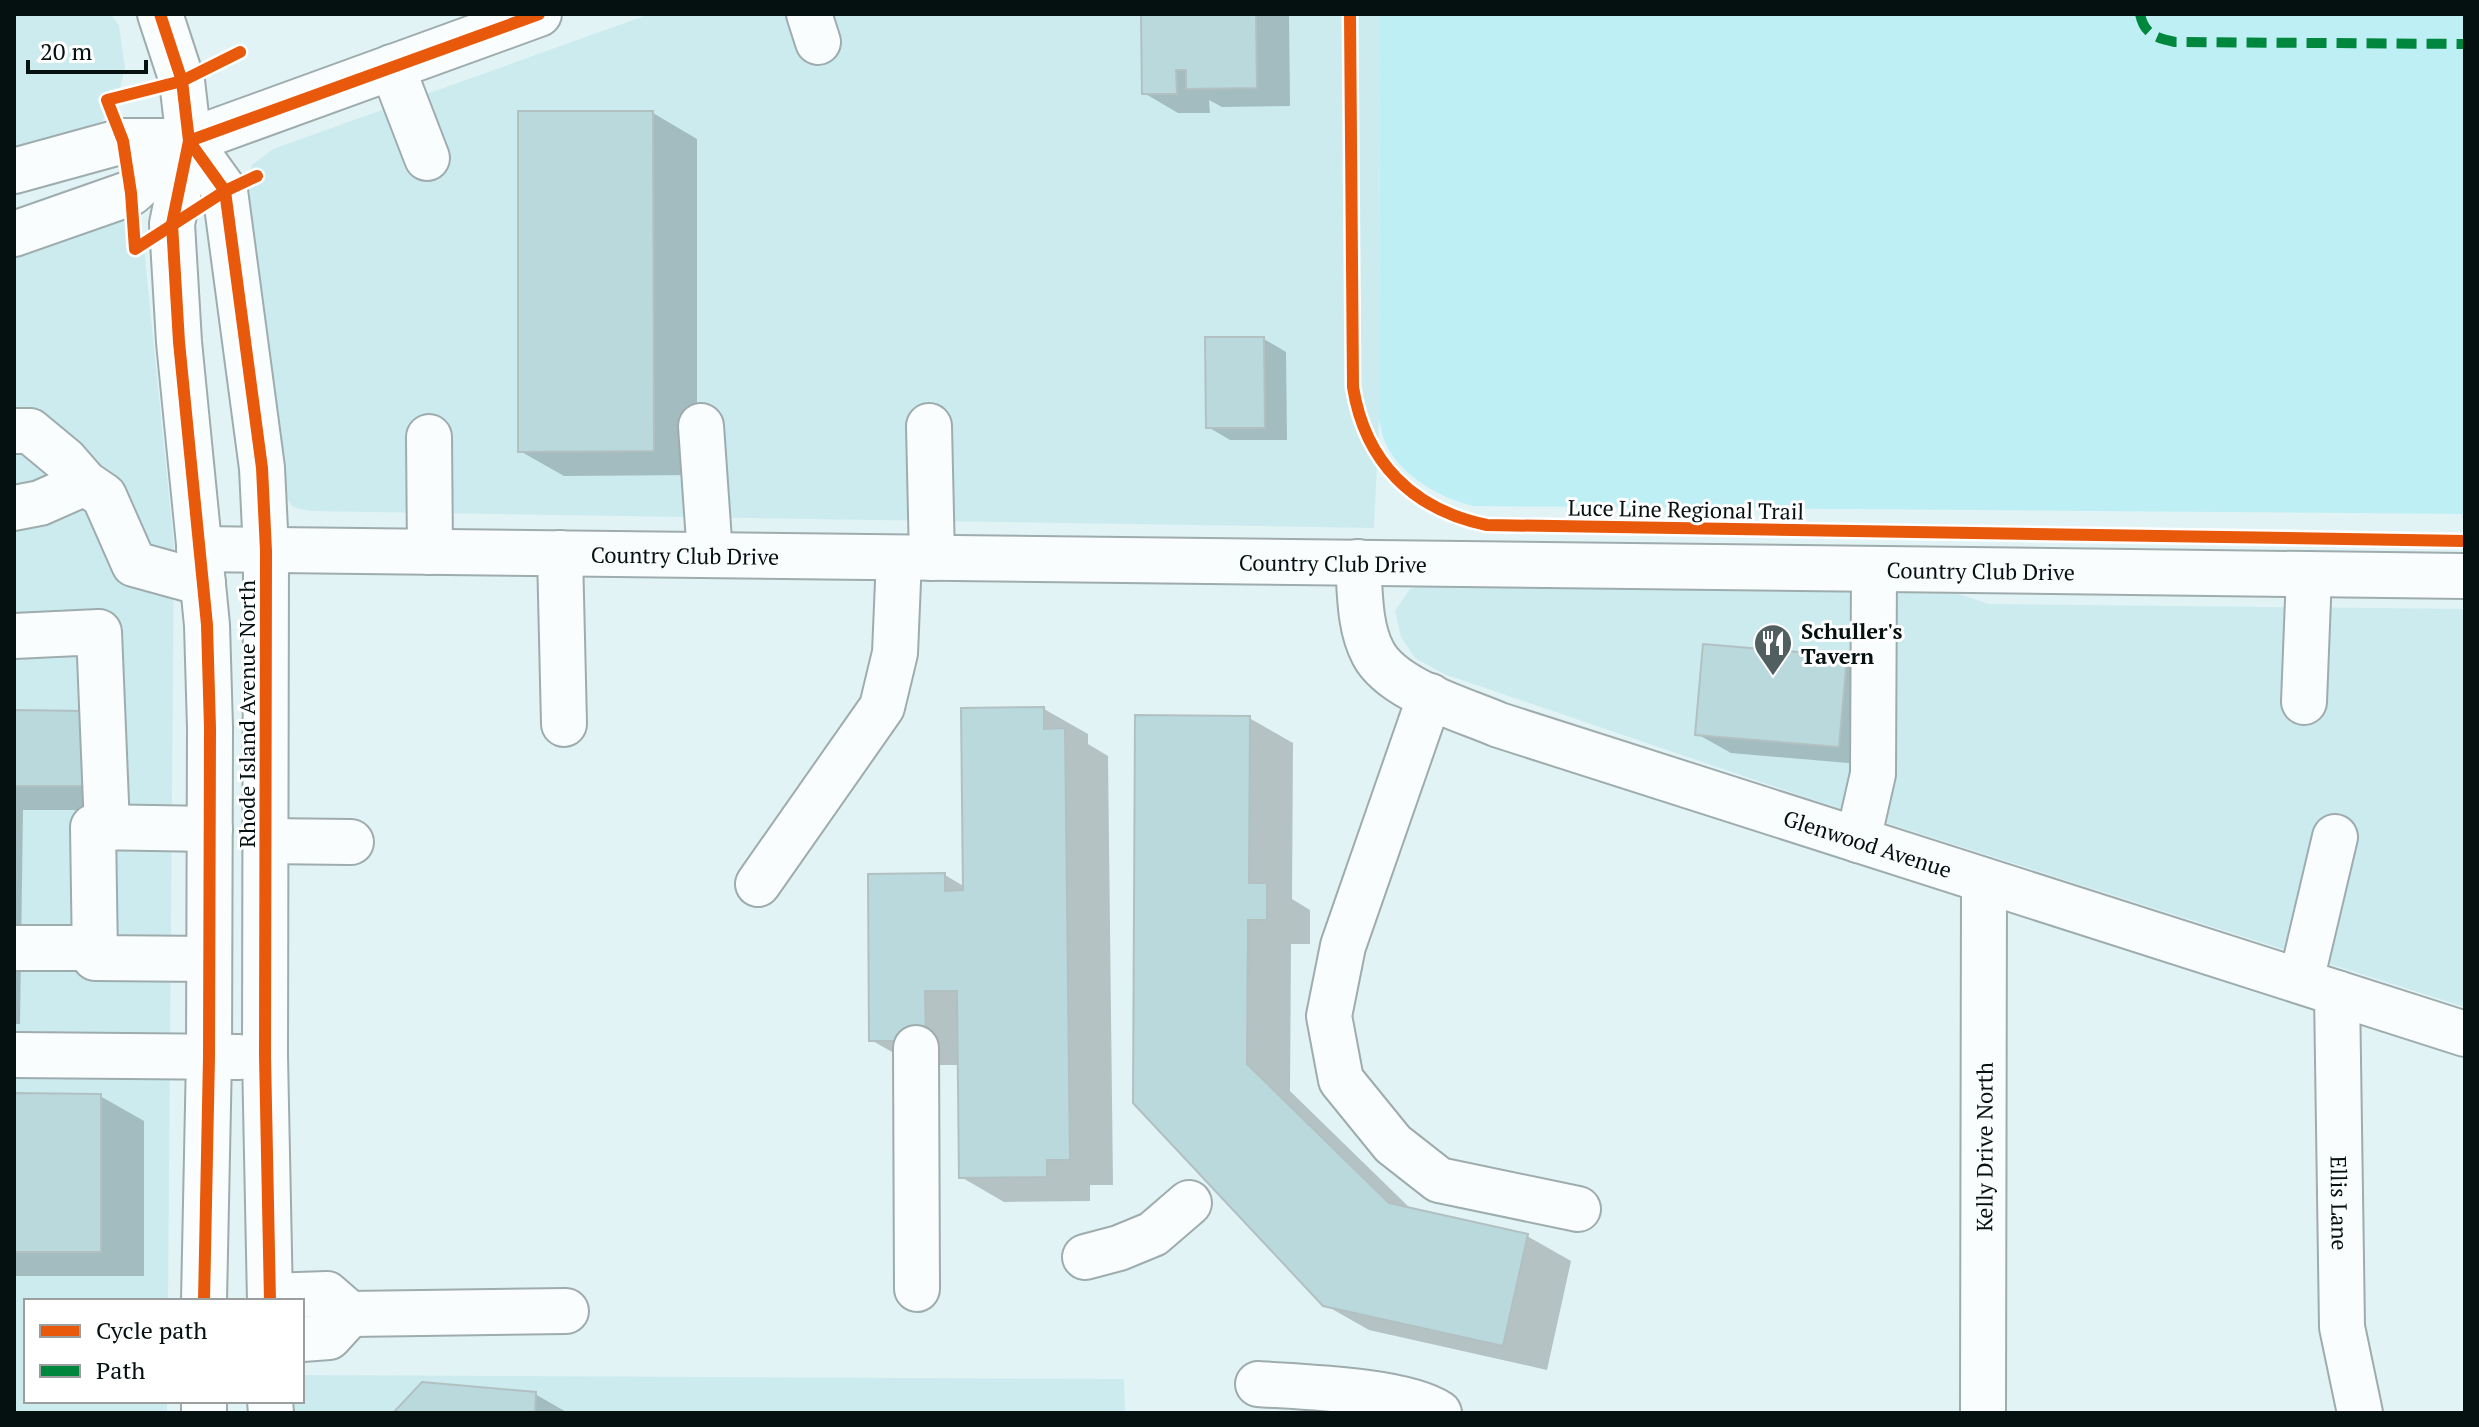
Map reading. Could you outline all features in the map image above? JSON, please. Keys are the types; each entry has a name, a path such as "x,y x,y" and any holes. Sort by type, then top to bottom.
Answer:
{"street":[{"name":"Rhode Island Avenue North","path":"160,14 182,81 189,141 172,224 179,342 201,566 210,714 209,1057 204,1299"},
{"path":"14,171 123,141 189,141 392,67 473,25 539,14"},
{"path":"392,67 427,158"},
{"name":"Rhode Island Avenue North","path":"189,141 225,191 262,468 266,551 265,1056 270,1298"},
{"path":"14,234 131,193 189,141"},
{"path":"701,426 710,555"},
{"path":"758,884 882,707 916,558 929,426"},
{"path":"14,431 30,431 65,460 85,483 40,503 14,508"},
{"path":"429,437 430,552"},
{"name":"Country Club Drive","path":"85,483 104,496 134,564 201,566 266,551 2465,576"},
{"path":"560,553 564,724"},
{"name":"Glenwood Avenue","path":"1358,562 1363,616 1374,656 1401,681 1430,696 1499,725 2465,1034"},
{"path":"1858,840 1873,774 1874,569"},
{"path":"2304,702 2309,574"},
{"path":"14,636 99,632 107,827"},
{"path":"1430,696 1343,946 1329,1016 1341,1080 1393,1144 1439,1180 1578,1209"},
{"path":"209,959 95,958 93,827 210,829"},
{"name":"Ellis Lane","path":"2335,837 2319,987 2342,1327 2360,1413"},
{"path":"265,841 351,842"},
{"name":"Kelly Drive North","path":"1983,1413 1984,881"},
{"path":"14,948 95,948"},
{"path":"916,1048 917,1289"},
{"path":"14,1055 265,1056"},
{"path":"1085,1257 1153,1234 1189,1203"},
{"path":"270,1298 327,1294 350,1314 566,1311"},
{"path":"304,1339 329,1337 350,1314"},
{"path":"1258,1384 1340,1402 1425,1404 1439,1413"}],"shaded area":[{"path":"14,14 111,14 119,26 125,68 117,100 101,122 14,149"},
{"path":"650,14 1380,14 1379,419 1374,528 310,511 293,507 281,489 246,189 252,165 273,149"},
{"path":"1380,14 2465,14 2465,514 1473,506 1448,497 1423,484 1401,466 1386,444 1379,419"},
{"path":"140,208 174,547 168,1299 24,1299 24,1403 167,1403 167,1413 14,1413 14,250"},
{"path":"1431,584 1947,590 1989,604 2465,609 2465,1007 1805,797 1444,674 1415,658 1401,637 1395,611 1410,589"},
{"path":"304,1375 1124,1379 1125,1413 290,1413 290,1403 304,1403"}],"building":[{"path":"1141,14 1256,14 1257,88 1186,89 1186,70 1176,70 1177,94 1142,94"},
{"path":"518,111 653,111 654,451 518,452"},
{"path":"1205,337 1264,337 1265,428 1206,428"},
{"name":"Schuller's Tavern","path":"1703,644 1847,656 1839,747 1695,735"},
{"path":"1044,707 1044,729 1065,728 1070,1160 1047,1160 1047,1177 959,1178 957,991 925,991 926,1041 869,1041 868,874 945,873 945,891 963,890 961,708"},
{"path":"14,710 84,711 84,786 14,786"},
{"path":"1135,715 1250,716 1249,883 1267,883 1267,920 1248,920 1247,1064 1389,1203 1528,1234 1503,1346 1323,1306 1133,1103"},
{"path":"14,1093 101,1094 101,1252 14,1252"},
{"path":"422,1382 536,1392 535,1413 393,1413"}],"marked path":[{"path":"2140,14 2144,26 2152,34 2175,42 2465,44"}],"cycle path":[{"path":"160,14 182,81 189,141 172,224 179,342 207,625 210,728 209,1057 204,1299"},
{"path":"189,141 539,14"},
{"name":"Luce Line Regional Trail","path":"1350,14 1353,387 1359,414 1381,460 1415,495 1437,508 1487,525 2465,541"},
{"path":"240,52 182,81 107,100 123,141 135,249 225,191 257,176"},
{"path":"189,141 225,191 262,468 266,551 265,1056 270,1299"}],"place":[{"name":"Schuller's Tavern","path":"1773,677"}]}
